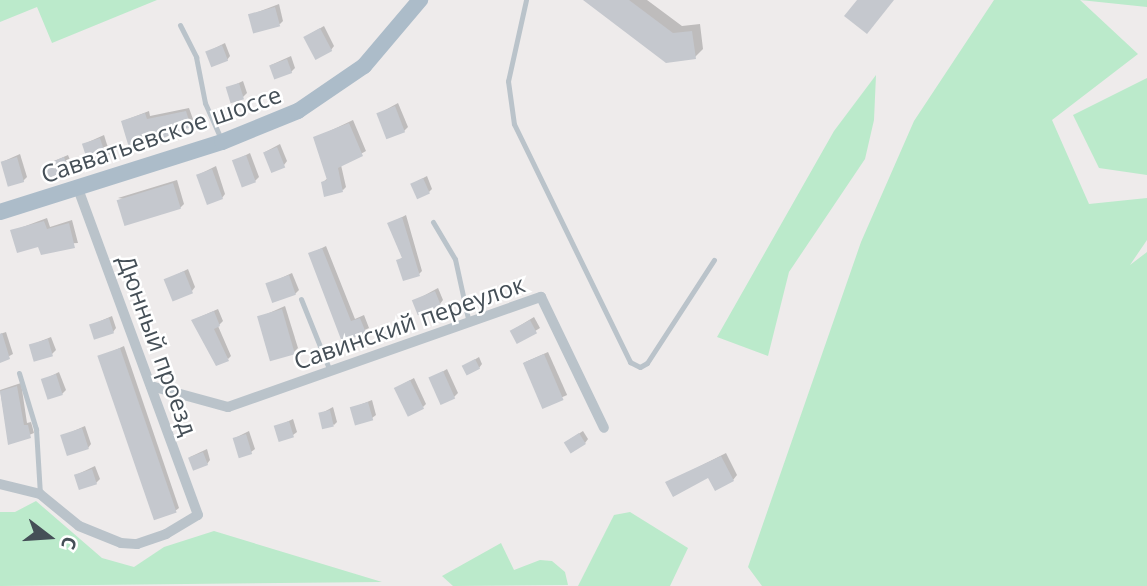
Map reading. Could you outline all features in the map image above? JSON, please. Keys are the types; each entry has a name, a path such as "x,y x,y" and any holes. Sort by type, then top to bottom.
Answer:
{"main road":[{"name":"Савватьевское шоссе","path":"0,212 222,142 286,117 332,90 383,47 420,0"}],"street":[{"name":"Дюнный проезд","path":"40,494 79,526 121,543 137,544 166,534 198,515 78,189"},
{"name":"Савинский переулок","path":"152,386 228,407 541,297 604,428"},
{"path":"0,484 40,494"}],"lane":[{"path":"526,0 508,80 514,124 630,362 639,367 647,363 714,260"},
{"path":"180,25 196,57 205,103 222,142"},
{"path":"433,222 455,259 469,323"},
{"path":"301,299 330,371"},
{"path":"19,373 36,429 40,494"}],"green space":[{"path":"0,0 157,0 52,43 37,7 0,22"},
{"path":"994,0 1080,0 1138,54 1052,120 1089,204 1147,198 1147,240 1130,265 1147,252 1147,586 762,586 748,567 861,242 914,121"},
{"path":"1080,0 1147,0 1147,7"},
{"path":"876,75 874,120 865,159 789,272 768,356 717,337 834,131"},
{"path":"1147,78 1147,175 1099,168 1073,115"},
{"path":"36,501 102,558 134,567 164,547 214,531 382,582 0,586 0,512 15,512"},
{"path":"630,512 688,548 670,586 578,586 614,515"},
{"path":"501,543 514,570 540,560 552,561 565,572 568,585 453,586 442,576"}],"building":[{"path":"583,0 629,0 673,33 692,31 696,59 666,63"},
{"path":"857,0 894,0 867,34 844,16"},
{"path":"275,7 280,26 253,34 248,14"},
{"path":"320,28 332,51 315,60 303,37"},
{"path":"222,45 228,61 211,67 205,51"},
{"path":"287,59 292,73 274,80 269,65"},
{"path":"239,83 244,99 231,103 226,87"},
{"path":"395,106 405,132 386,139 376,113"},
{"path":"186,111 191,127 130,151 121,121 145,113 147,119"},
{"path":"349,123 363,156 338,168 343,192 324,197 321,182 327,180 313,137"},
{"path":"100,138 107,160 89,166 82,144"},
{"path":"277,147 285,167 271,173 263,153"},
{"path":"246,155 256,182 242,187 232,160"},
{"path":"17,157 24,182 8,187 1,162"},
{"path":"64,157 69,170 48,178 43,165"},
{"path":"212,169 223,199 207,205 196,175"},
{"path":"423,178 430,194 417,199 410,184"},
{"path":"173,183 181,209 124,226 117,200"},
{"path":"402,217 420,276 403,281 396,260 402,258 387,223"},
{"path":"44,221 47,229 69,223 75,248 41,255 38,247 17,253 10,230"},
{"path":"322,248 351,321 360,318 366,333 342,342 308,253"},
{"path":"184,271 193,293 173,301 164,279"},
{"path":"289,275 296,295 272,303 265,283"},
{"path":"435,291 441,306 418,315 412,300"},
{"path":"282,309 295,354 270,361 257,316"},
{"path":"214,311 220,326 214,329 229,361 216,366 191,320"},
{"path":"109,318 114,333 94,340 89,324"},
{"path":"530,320 537,333 517,344 510,331"},
{"path":"2,333 10,359 0,363 0,334"},
{"path":"48,339 53,356 34,362 29,345"},
{"path":"120,348 177,513 154,520 97,356"},
{"path":"544,354 564,400 542,409 523,363"},
{"path":"475,359 480,369 467,376 462,366"},
{"path":"443,371 455,398 441,405 428,378"},
{"path":"56,374 63,395 48,400 41,379"},
{"path":"410,380 424,409 408,417 394,388"},
{"path":"17,386 24,425 28,425 31,438 8,445 0,391"},
{"path":"368,402 373,420 355,426 350,407"},
{"path":"330,410 334,427 322,429 318,413"},
{"path":"289,421 294,437 279,442 274,426"},
{"path":"82,428 89,449 67,456 60,435"},
{"path":"579,433 586,444 571,454 564,443"},
{"path":"246,434 252,454 239,458 233,438"},
{"path":"203,452 208,465 193,471 188,458"},
{"path":"721,456 734,481 715,491 708,478 673,497 665,482"},
{"path":"92,469 97,484 79,490 74,475"}]}
